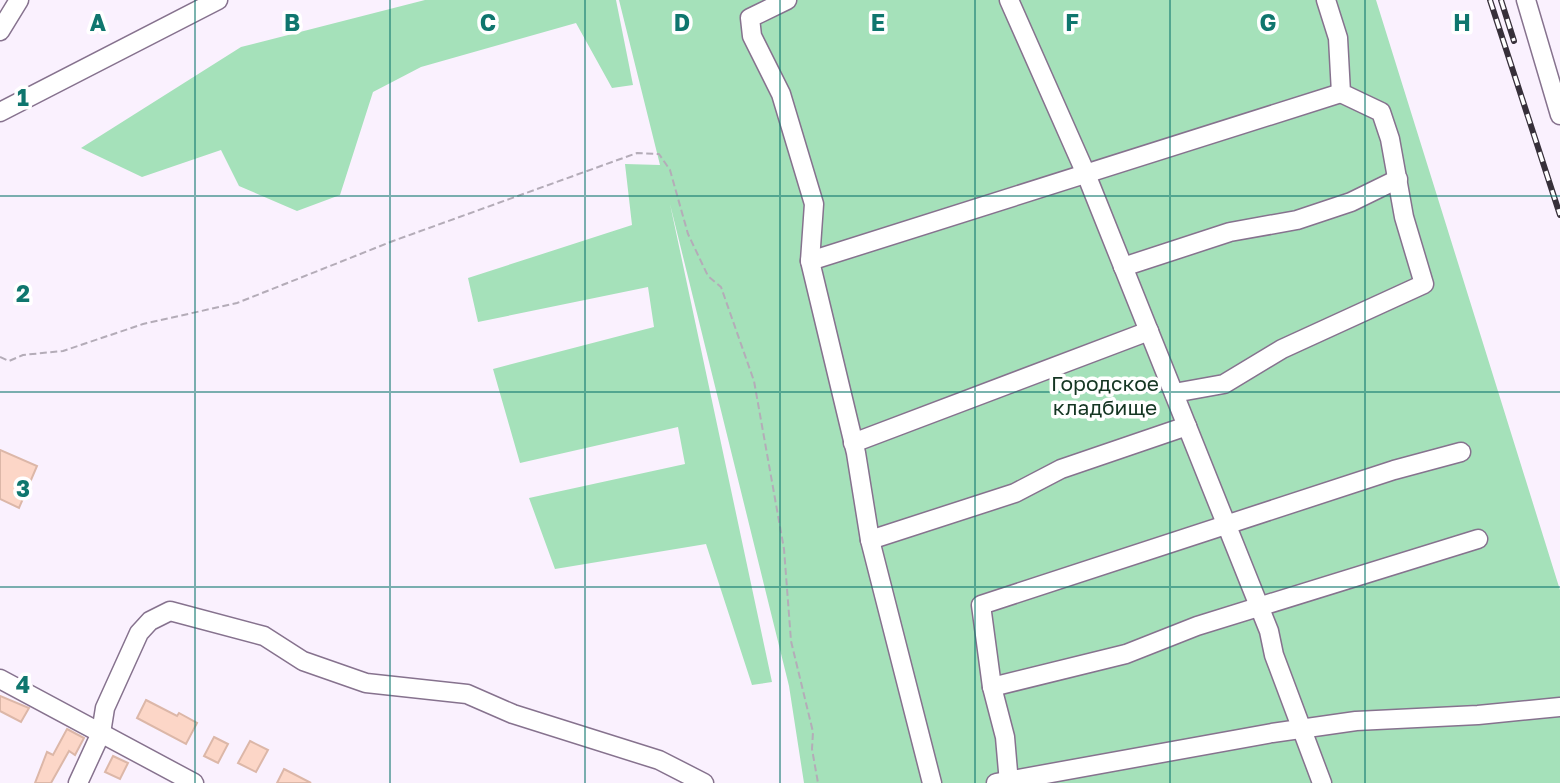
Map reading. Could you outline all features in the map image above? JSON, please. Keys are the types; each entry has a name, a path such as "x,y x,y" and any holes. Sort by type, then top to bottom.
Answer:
{"street":[{"path":"0,30 19,0"},
{"path":"0,112 26,102 218,0"},
{"path":"787,0 748,9 752,36 781,94 814,204 810,261 853,443 870,540 932,783"},
{"path":"1326,0 1338,38 1341,93"},
{"path":"1526,0 1560,115"},
{"path":"1011,1 1086,174 1227,526 1322,783"},
{"path":"810,261 1341,93 1381,112 1404,217 1424,284 1282,349 1224,384 1174,393"},
{"path":"1123,267 1230,232 1297,220 1351,202 1398,180"},
{"path":"853,443 1149,331"},
{"path":"870,540 1015,493 1061,470 1187,426"},
{"path":"1461,452 1394,470 981,605 992,687 1005,737 1005,782 1356,721 1478,715 1560,707"},
{"path":"992,687 1126,654 1259,607 1478,539"},
{"path":"78,783 101,733 105,708 139,633 150,621 170,611 264,636 303,661 348,677 366,682 467,694 513,714 659,760 704,783"},
{"path":"0,679 194,783"}],"path":[{"path":"0,357 9,361 23,355 63,351 143,324 237,303 393,241 637,153 659,154 670,170 688,234 708,276 721,288 754,381 784,549 792,641 813,732 812,749 818,783"}],"green space":[{"path":"425,0 616,0 633,85 612,88 576,23 421,67 373,92 340,195 297,211 239,186 221,150 142,177 81,148 241,47"},
{"name":"Городское кладбище","path":"619,0 1376,0 1560,590 1560,783 804,783 789,686 670,204 772,682 752,685 706,544 555,569 529,498 685,464 678,427 520,463 493,369 654,327 648,287 478,322 468,278 632,225 625,164 660,165"}],"building":[{"path":"0,450 37,466 19,508 0,499"},
{"path":"0,696 29,708 21,722 0,711"},
{"path":"146,700 197,723 186,744 137,718"},
{"path":"67,729 84,738 75,755 69,751 51,783 35,783 47,752 53,755"},
{"path":"214,737 228,744 218,763 204,756"},
{"path":"250,741 268,750 256,772 238,763"},
{"path":"113,756 128,763 120,779 105,772"},
{"path":"284,769 311,783 277,783"}],"railway":[{"path":"1490,0 1560,215"},
{"path":"1501,0 1514,41"}]}
